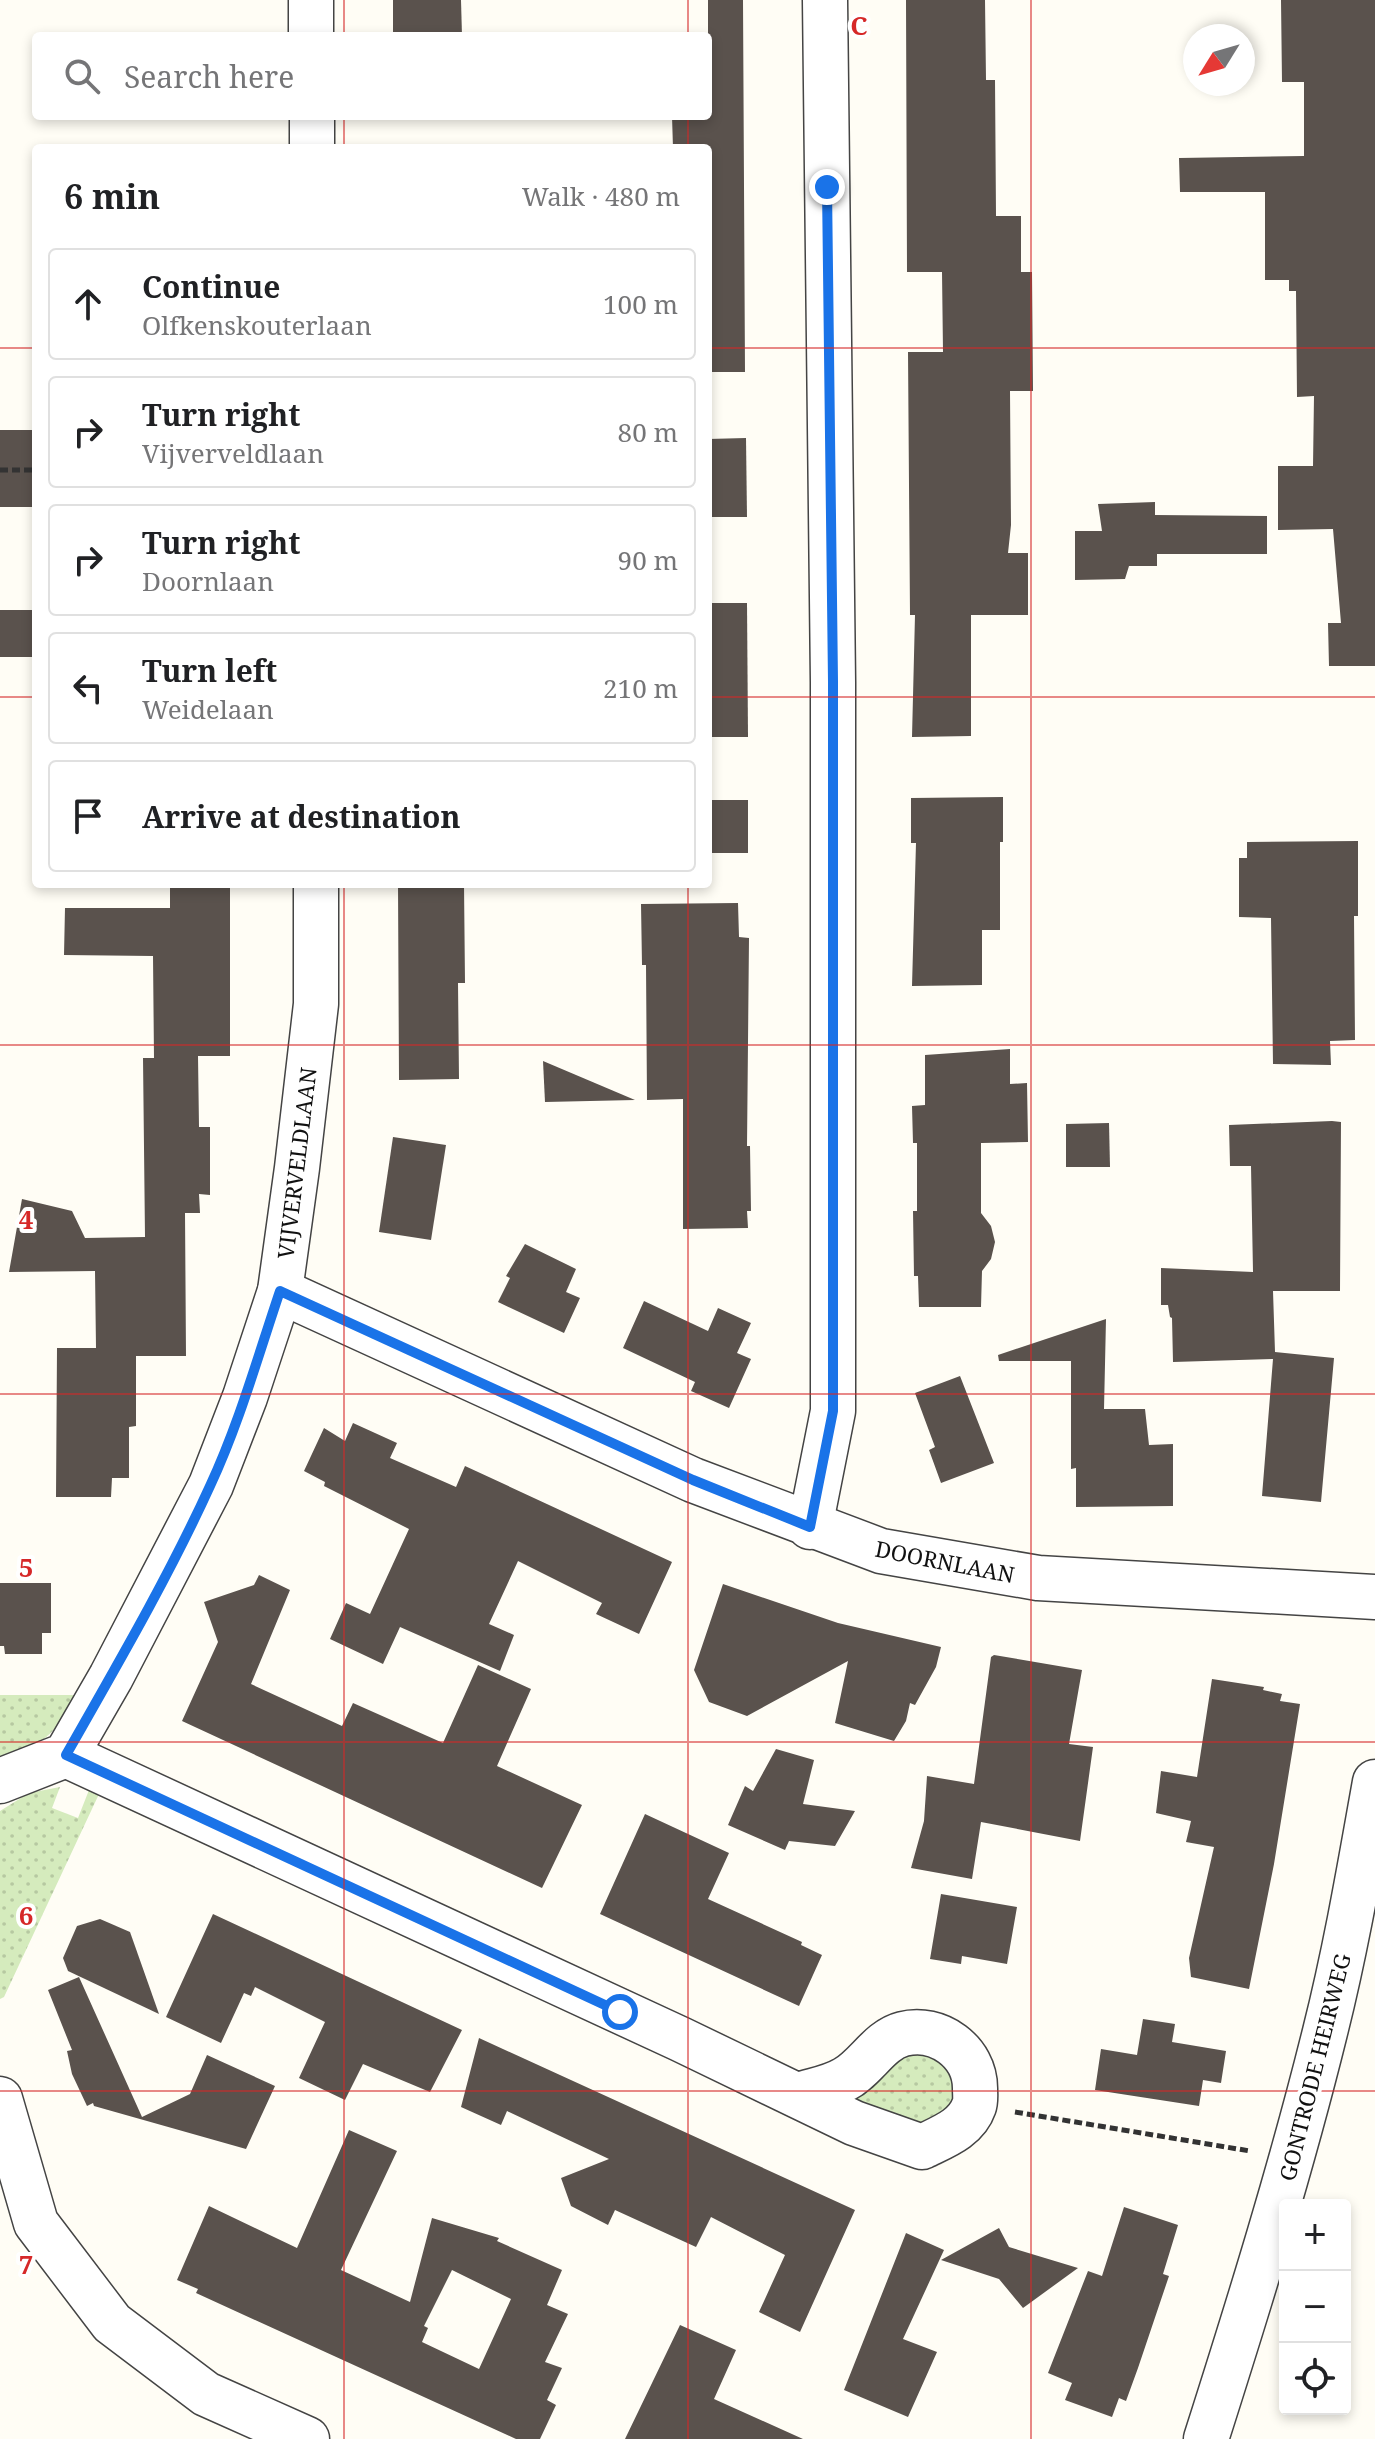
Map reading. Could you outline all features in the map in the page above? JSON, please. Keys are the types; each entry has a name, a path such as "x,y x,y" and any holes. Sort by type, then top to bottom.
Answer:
{"street":[{"path":"311,0 311,32"},
{"path":"810,1527 833,1411 833,682 825,0"},
{"path":"312,120 312,144"},
{"name":"VIJVERVELDLAAN","path":"66,1755 111,1677 211,1485 245,1397 280,1291 316,1004 316,888"},
{"name":"DOORNLAAN","path":"280,1291 693,1480 810,1527 881,1551 1038,1578 1375,1597"},
{"path":"0,1781 66,1755 876,2133 922,2147 950,2134 963,2124 975,2105 975,2079 962,2050 934,2034 902,2034 846,2079 799,2095"},
{"name":"GONTRODE HEIRWEG","path":"1206,2439 1292,2158 1347,1935 1375,1782"},
{"path":"0,2099 36,2223 112,2323 206,2394 307,2439"}],"path":[{"path":"0,470 32,470"},
{"path":"975,2105 1292,2158"}],"green space":[{"path":"0,1695 77,1695 46,1737 0,1760"},
{"path":"60,1787 52,1808 78,1818 89,1790 99,1794 4,1997 0,1999 0,1811 29,1793"},
{"path":"927,2052 951,2069 955,2097 950,2110 939,2119 915,2125 851,2098 901,2057"}],"building":[{"path":"393,0 461,0 462,32 393,32"},
{"path":"708,0 743,0 745,372 712,372 712,144 673,144 672,120 712,120 712,32 708,32"},
{"path":"906,0 985,0 986,80 995,80 996,216 1021,216 1021,272 1032,272 1033,391 1010,391 1011,525 1008,553 1028,553 1028,615 971,615 971,736 912,737 915,615 910,615 908,352 943,352 942,272 907,272"},
{"path":"1281,0 1375,0 1375,666 1329,666 1328,623 1341,623 1333,529 1278,530 1278,466 1313,466 1314,396 1297,397 1296,291 1289,291 1289,280 1265,280 1265,192 1180,192 1179,158 1304,156 1304,82 1282,82"},
{"path":"0,430 32,430 32,507 0,507"},
{"path":"746,438 747,517 712,517 712,439"},
{"path":"1155,502 1155,515 1267,516 1267,554 1157,554 1157,566 1129,566 1125,579 1075,580 1075,531 1102,531 1098,504"},
{"path":"712,603 747,603 748,737 712,737"},
{"path":"0,610 32,610 32,657 0,657"},
{"path":"1003,797 1000,930 982,930 982,985 912,986 916,843 911,843 911,798"},
{"path":"712,800 748,800 748,853 712,853"},
{"path":"1358,841 1358,916 1354,916 1355,1040 1330,1041 1331,1065 1273,1064 1271,918 1239,917 1239,858 1247,858 1247,842"},
{"path":"170,888 230,888 230,1056 198,1056 199,1127 210,1127 210,1195 199,1194 200,1213 185,1213 186,1356 136,1356 136,1426 129,1427 129,1478 112,1478 111,1497 56,1497 57,1348 96,1348 95,1271 9,1272 22,1199 72,1211 85,1238 145,1237 143,1058 154,1058 153,956 64,955 65,908 170,908"},
{"path":"398,888 464,888 465,983 458,983 459,1079 399,1080"},
{"path":"738,903 739,937 749,938 747,1146 750,1146 751,1211 747,1211 748,1228 683,1229 683,1099 647,1100 646,965 642,965 641,904"},
{"path":"1010,1049 1010,1084 1027,1083 1028,1142 981,1143 981,1213 991,1226 995,1242 991,1259 982,1271 981,1307 919,1307 918,1276 914,1276 913,1211 917,1211 917,1143 913,1143 912,1106 925,1105 925,1055"},
{"path":"543,1061 635,1100 545,1102"},
{"path":"1341,1122 1340,1291 1273,1291 1275,1352 1334,1358 1321,1502 1262,1496 1273,1359 1173,1362 1172,1318 1168,1305 1161,1305 1161,1268 1253,1272 1251,1166 1230,1166 1229,1125"},
{"path":"1109,1123 1110,1167 1066,1167 1066,1124"},
{"path":"393,1137 446,1145 431,1240 379,1232"},
{"path":"525,1244 576,1269 566,1292 580,1298 564,1333 498,1302 510,1278 506,1276"},
{"path":"644,1301 708,1331 718,1308 751,1323 737,1353 751,1359 729,1408 691,1391 695,1382 623,1348"},
{"path":"1106,1319 1104,1409 1145,1409 1149,1445 1173,1444 1173,1506 1076,1507 1076,1468 1071,1469 1071,1361 999,1361 998,1355"},
{"path":"960,1376 994,1463 941,1483 929,1450 935,1447 915,1393"},
{"path":"353,1423 397,1443 390,1458 456,1487 465,1466 672,1562 639,1634 596,1614 602,1603 518,1561 489,1624 514,1635 500,1671 400,1627 383,1664 330,1639 346,1603 370,1614 409,1529 324,1486 325,1482 304,1471 324,1428 345,1441"},
{"path":"259,1575 290,1590 251,1684 342,1726 353,1703 443,1743 478,1665 531,1689 497,1766 582,1805 542,1888 182,1721 218,1642 204,1602 254,1585"},
{"path":"0,1583 51,1583 51,1633 42,1633 42,1654 5,1654 4,1646 0,1646"},
{"path":"723,1584 838,1623 941,1647 936,1667 915,1705 910,1703 906,1721 894,1741 835,1723 848,1661 747,1716 709,1702 694,1670"},
{"path":"994,1655 1082,1670 1069,1744 1093,1747 1080,1841 981,1822 972,1879 911,1868 924,1821 927,1776 974,1784 991,1657"},
{"path":"1212,1679 1264,1687 1263,1690 1282,1694 1280,1701 1300,1704 1274,1864 1249,1989 1191,1977 1189,1958 1214,1847 1186,1842 1191,1821 1156,1813 1161,1771 1197,1777"},
{"path":"776,1749 814,1760 803,1804 855,1811 835,1846 789,1841 785,1850 728,1825 745,1786 753,1791"},
{"path":"645,1814 729,1853 708,1899 802,1942 801,1945 822,1955 799,2006 600,1914"},
{"path":"941,1894 1017,1907 1007,1964 962,1956 961,1964 930,1959"},
{"path":"213,1914 462,2030 430,2092 363,2064 345,2100 299,2078 325,2022 255,1987 251,1996 244,1993 221,2043 166,2017"},
{"path":"100,1919 130,1932 159,2014 68,1971 63,1958 77,1926"},
{"path":"79,1977 142,2117 190,2094 207,2055 275,2086 246,2149 94,2106 93,2103 87,2106 72,2074 67,2051 72,2050 48,1990"},
{"path":"1143,2019 1175,2024 1172,2042 1226,2051 1221,2083 1203,2080 1199,2106 1095,2090 1101,2049 1137,2055"},
{"path":"479,2038 855,2210 800,2332 759,2312 785,2255 711,2217 696,2247 615,2210 608,2225 571,2206 561,2178 609,2159 507,2111 501,2125 461,2107"},
{"path":"349,2130 397,2151 341,2270 410,2302 432,2218 499,2238 497,2241 562,2270 547,2305 568,2314 545,2362 562,2368 547,2400 556,2405 540,2439 516,2439 196,2293 198,2289 177,2280 209,2206 297,2248","holes":["452,2270 511,2299 479,2369 422,2342 428,2328 424,2326"]},
{"path":"1124,2207 1178,2225 1163,2274 1169,2276 1138,2368 1126,2401 1119,2398 1112,2417 1065,2400 1072,2383 1048,2373 1088,2271 1102,2276"},
{"path":"999,2228 1009,2247 1078,2268 1023,2308 999,2279 941,2260"},
{"path":"906,2233 944,2250 903,2339 937,2352 908,2417 844,2390"},
{"path":"680,2325 736,2350 714,2399 803,2439 625,2439"}],"route":[{"path":"620,2012 66,1755 111,1677 211,1485 245,1397 280,1291 693,1480 810,1527 833,1411 833,682 827,187"}]}
